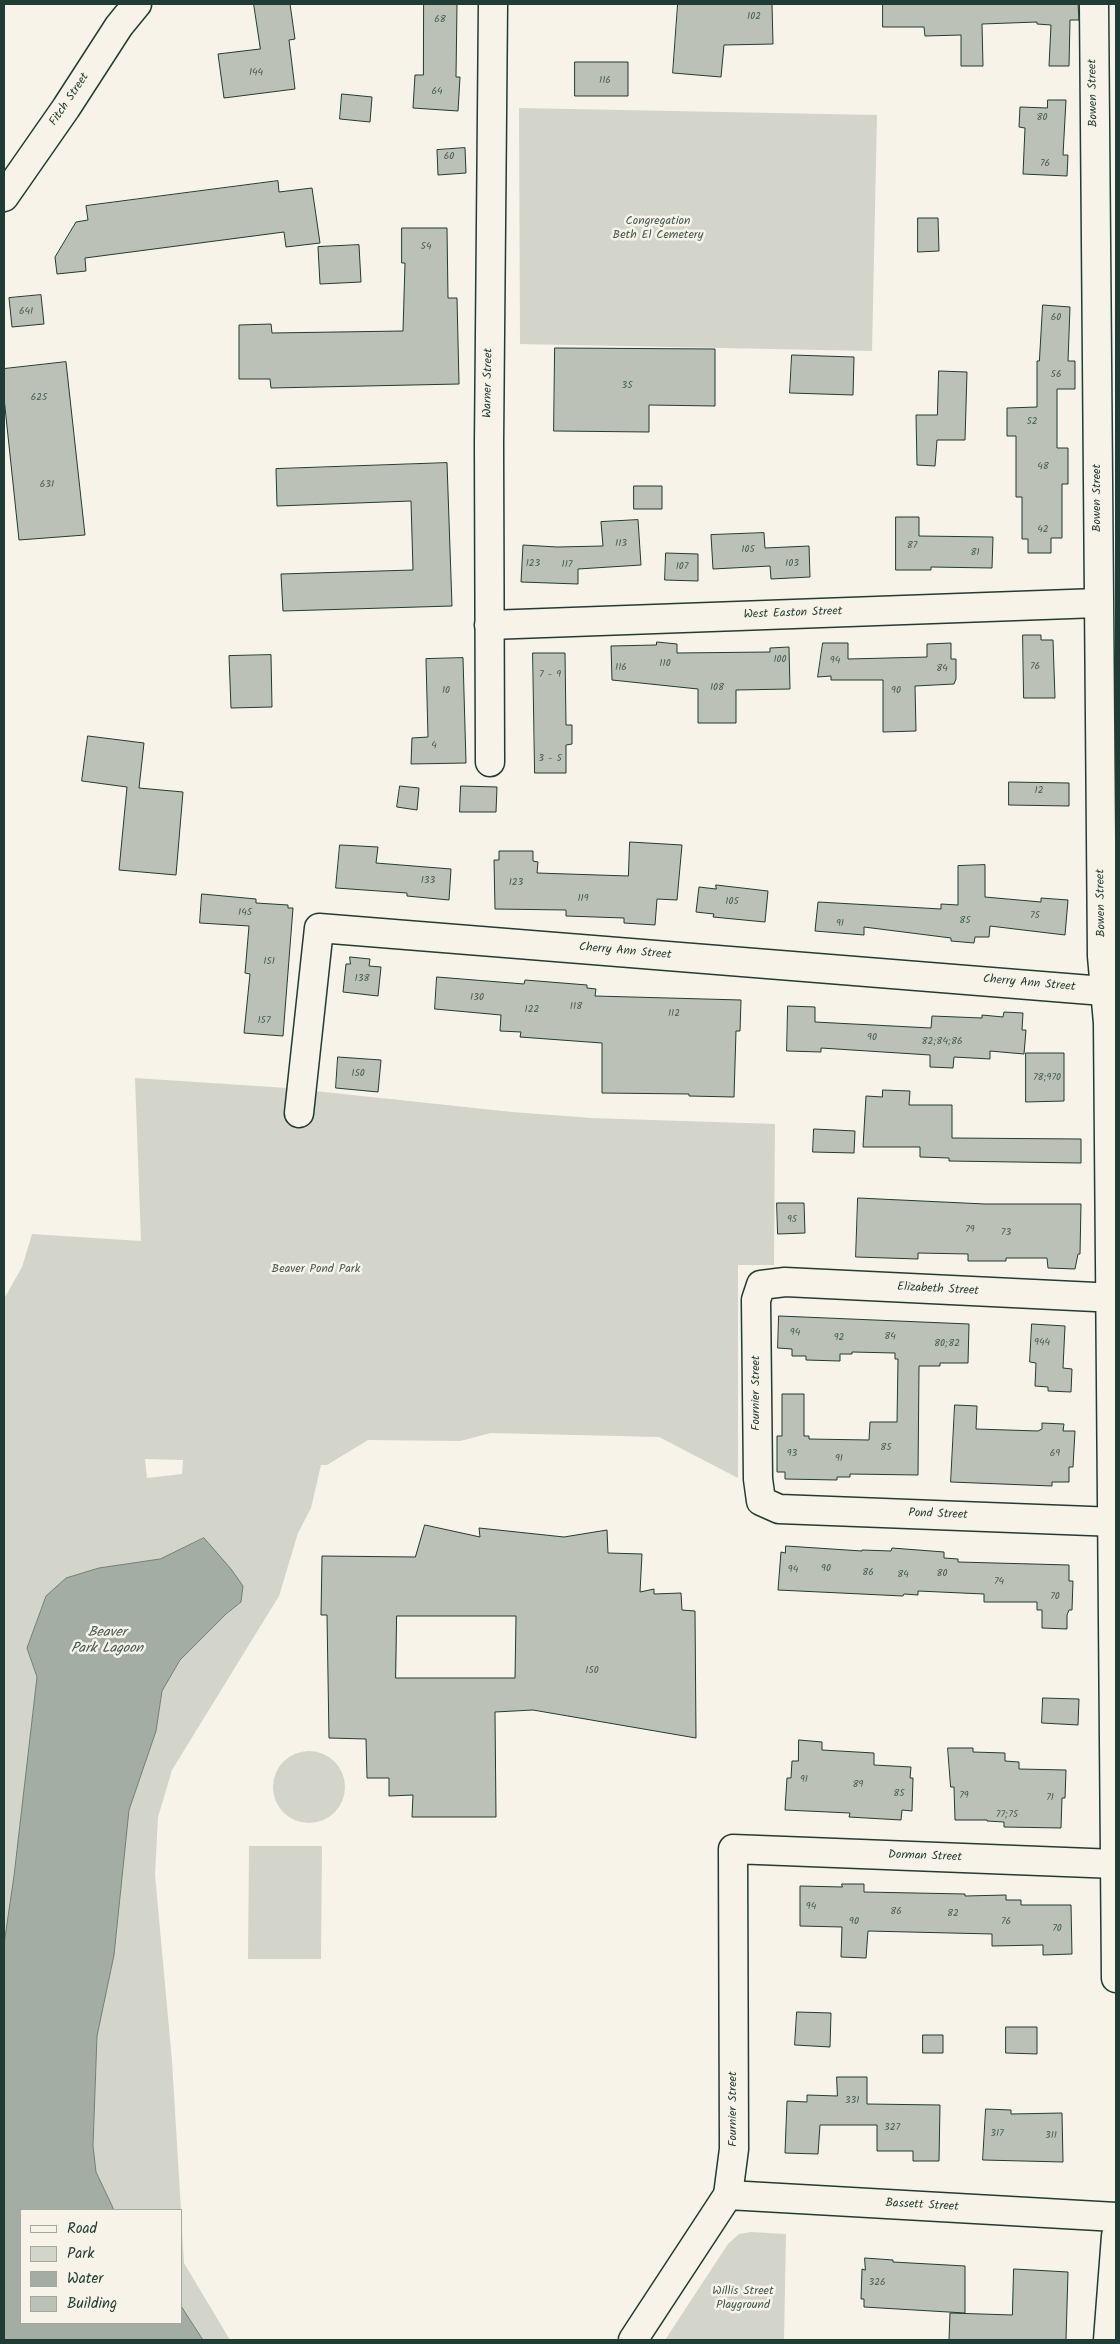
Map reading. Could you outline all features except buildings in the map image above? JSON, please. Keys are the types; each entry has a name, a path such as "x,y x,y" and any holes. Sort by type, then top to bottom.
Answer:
{"street":[{"name":"Fitch Street","path":"4,197 66,108 119,26 137,4"},
{"name":"Warner Street","path":"490,762 489,625 493,4"},
{"name":"Bowen Street","path":"1094,4 1107,465 1098,603 1102,947 1111,992 1108,1023 1115,1522 1116,1978"},
{"name":"West Easton Street","path":"489,625 1098,603"},
{"name":"Cherry Ann Street","path":"299,1113 319,928 1111,992"},
{"name":"Elizabeth Street","path":"761,1285 785,1282 1113,1298"},
{"name":"Fournier Street","path":"761,1285 756,1300 758,1479 761,1501"},
{"name":"Pond Street","path":"761,1501 779,1509 1115,1522"},
{"name":"Fournier Street","path":"633,2340 728,2195 734,2149 734,1849"},
{"name":"Dorman Street","path":"734,1849 1116,1864"},
{"name":"Bassett Street","path":"728,2195 1116,2217"},
{"path":"1108,2340 1116,2236"}],"green space":[{"name":"Congregation Beth El Cemetery","path":"519,108 877,115 872,351 520,344"},
{"name":"Beaver Pond Park","path":"135,1078 287,1088 512,1112 592,1118 775,1124 774,1265 738,1265 738,1478 659,1437 491,1433 460,1441 368,1440 327,1465 321,1465 311,1508 298,1533 279,1596 172,1770 158,1817 155,1875 172,2061 181,2209 114,2209 96,2172 93,2146 97,2036 114,1955 129,1810 156,1731 162,1691 180,1660 226,1614 241,1602 204,1538 160,1559 99,1568 66,1578 46,1596 27,1648 37,1677 14,1876 4,1944 4,1299 22,1267 32,1234 141,1241","holes":["145,1459 183,1460 182,1474 147,1478"]},
{"path":"309,1751 329,1757 339,1767 345,1787 339,1807 329,1817 309,1823 289,1817 279,1807 273,1787 279,1767 289,1757"},
{"path":"249,1846 322,1846 321,1959 248,1959"},
{"path":"182,2230 184,2263 230,2340 203,2340 182,2308"},
{"name":"Willis Street Playground","path":"751,2232 786,2234 784,2340 665,2340 728,2244 739,2234"}],"water":[{"name":"Beaver Park Lagoon","path":"204,1538 243,1586 241,1602 226,1614 180,1660 162,1691 156,1731 129,1810 114,1955 97,2036 93,2146 96,2172 114,2209 20,2209 20,2324 182,2324 182,2308 203,2340 4,2340 4,1944 14,1876 37,1677 27,1648 46,1596 66,1578 99,1568 160,1559"}]}
